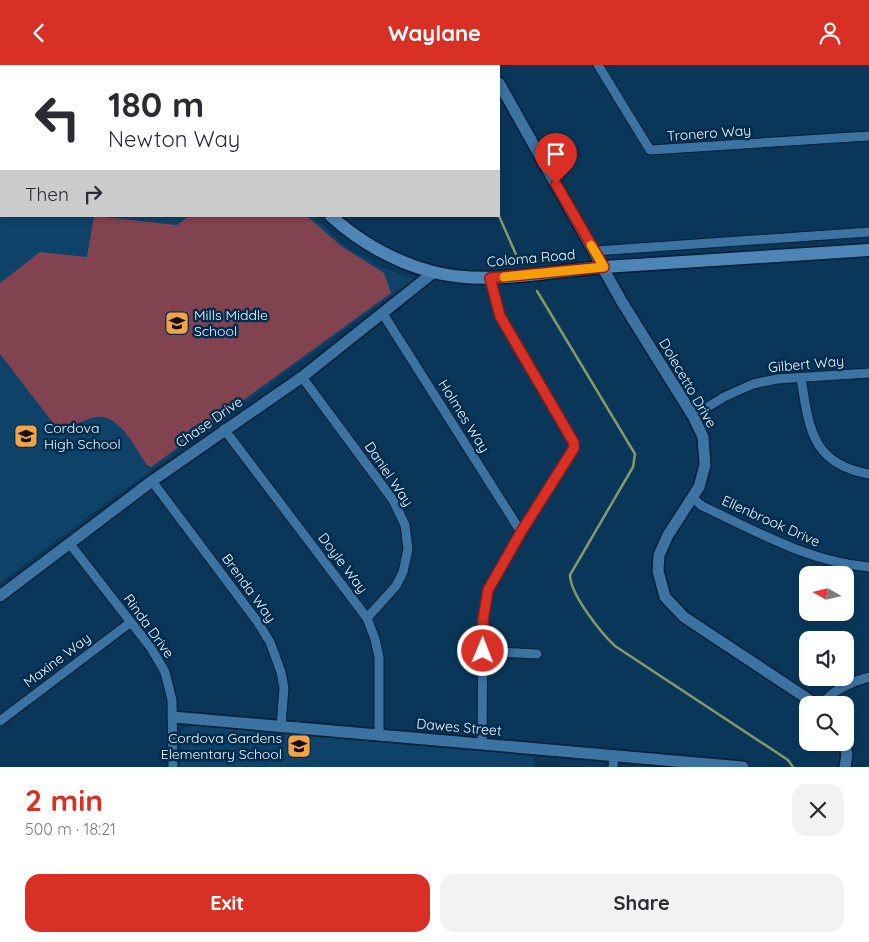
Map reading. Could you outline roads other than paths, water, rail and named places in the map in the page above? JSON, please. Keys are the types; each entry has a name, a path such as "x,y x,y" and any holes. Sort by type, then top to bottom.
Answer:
{"main road":[{"name":"Coloma Road","path":"332,217 356,236 390,256 434,272 490,278 604,267 869,250"}],"street":[{"name":"Tronero Way","path":"598,65 650,151 869,136"},
{"name":"Dolecetto Drive","path":"500,85 622,302 693,416 705,446 703,476 694,498 662,546 658,571 665,597 684,617 803,696"},
{"path":"595,251 869,232"},
{"name":"Chase Drive","path":"0,596 152,481 224,429 302,377 434,272"},
{"path":"482,744 483,620 488,590 521,532 573,453 574,443 500,316 490,278"},
{"name":"Holmes Way","path":"383,314 521,532"},
{"name":"Gilbert Way","path":"693,416 724,397 753,383 777,379 869,373"},
{"name":"Daniel Way","path":"302,377 393,500 405,525 408,549 403,572 396,586 368,618"},
{"path":"800,378 814,441 821,450 836,461 852,470 869,474"},
{"name":"Doyle Way","path":"224,429 368,618 379,657 379,735"},
{"name":"Brenda Way","path":"152,481 257,621 270,642 284,688 281,726"},
{"name":"Ellenbrook Drive","path":"694,498 702,506 802,552 837,563 869,567"},
{"name":"Rinda Drive","path":"70,544 159,659 165,672 172,700 173,767"},
{"name":"Maxine Way","path":"0,721 131,622"},
{"path":"483,651 537,654"},
{"path":"830,696 869,677"},
{"name":"Dawes Street","path":"173,717 482,744 613,761 743,767"},
{"path":"845,767 846,751"}],"waterway":[{"path":"499,217 518,259"},
{"path":"537,291 635,454 633,467 570,575 575,592 595,623 615,646 788,760 793,767"}],"place":[{"name":"Mills Middle School","path":"177,323"},
{"name":"Cordova High School","path":"26,436"},
{"name":"Cordova Gardens Elementary School","path":"299,746"}]}
